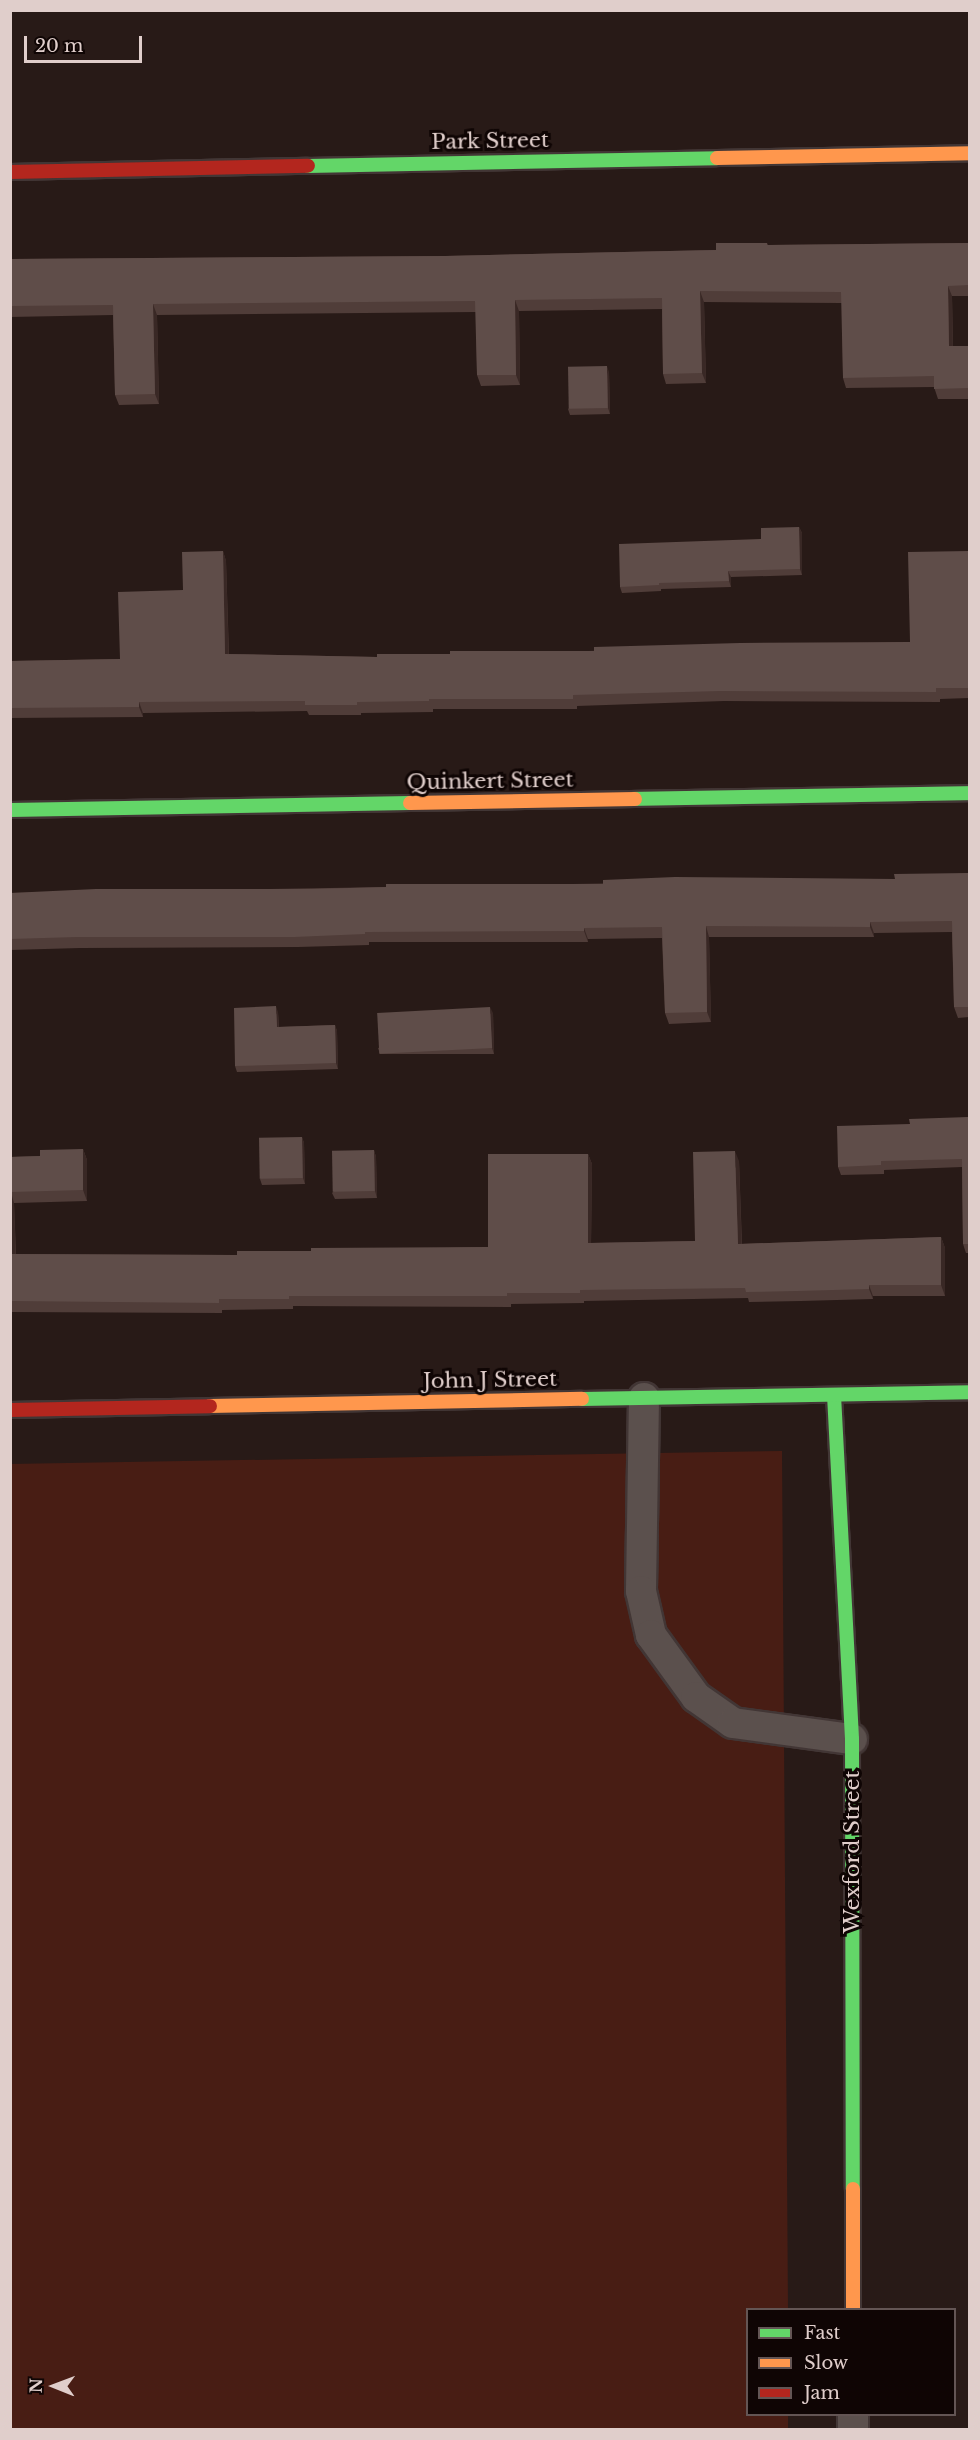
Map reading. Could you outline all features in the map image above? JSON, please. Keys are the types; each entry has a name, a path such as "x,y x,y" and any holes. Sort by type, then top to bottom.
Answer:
{"street":[{"name":"Park Street","path":"10,171 969,153"},
{"name":"Quinkert Street","path":"10,810 969,793"},
{"name":"John J Street","path":"10,1410 969,1392"},
{"name":"Wexford Street","path":"834,1395 852,1739 853,2308"},
{"path":"644,1398 641,1591 651,1635 696,1697 734,1723 852,1739"}],"shaded area":[{"path":"782,1451 788,2308 746,2308 746,2416 788,2416 788,2429 11,2429 10,1464"}],"building":[{"path":"716,243 767,243 767,245 969,243 969,285 948,286 949,346 969,346 969,388 934,389 934,376 843,378 841,292 700,291 702,373 663,374 662,298 515,300 516,375 477,375 475,301 153,304 155,394 115,395 113,305 10,306 10,259 445,256 716,250"},
{"path":"607,366 608,408 569,409 568,367"},
{"path":"799,527 800,569 728,571 729,581 659,583 659,585 620,587 619,544 761,539 761,528"},
{"path":"223,551 225,654 377,657 377,654 450,654 450,651 594,651 594,647 910,642 908,552 969,551 969,688 936,688 936,692 720,691 573,695 573,699 429,699 429,701 357,702 357,705 305,705 305,701 139,702 139,707 10,708 10,661 120,659 118,592 183,590 182,552"},
{"path":"969,873 969,1007 954,1007 952,921 870,922 870,927 706,926 707,1012 665,1013 662,927 584,928 584,931 365,932 365,934 294,937 10,939 10,893 96,889 313,889 386,887 386,884 603,884 603,880 675,877 895,879 894,874"},
{"path":"276,1006 277,1027 335,1025 336,1063 235,1066 234,1008"},
{"path":"490,1007 492,1048 379,1054 377,1013"},
{"path":"969,1117 969,1244 963,1244 962,1159 881,1161 881,1165 838,1167 837,1126 910,1124 909,1119"},
{"path":"302,1137 303,1178 260,1179 259,1138"},
{"path":"83,1149 83,1190 11,1192 12,1254 237,1255 237,1251 311,1251 311,1248 488,1247 488,1154 588,1154 588,1243 695,1241 693,1152 735,1151 738,1244 941,1237 941,1285 869,1285 869,1289 746,1292 745,1288 580,1290 580,1293 507,1293 507,1296 289,1296 289,1299 219,1299 219,1303 10,1301 10,1157 40,1156 40,1150"},
{"path":"374,1150 375,1191 333,1192 332,1151"}],"traffic: fast":[{"path":"308,166 717,158"},
{"path":"635,799 970,793"},
{"path":"10,810 410,803"},
{"path":"582,1399 970,1392"},
{"path":"834,1395 852,1739 853,2189"}],"traffic: slow":[{"path":"717,158 970,153"},
{"path":"410,803 635,799"},
{"path":"210,1406 582,1399"},
{"path":"853,2189 853,2308"}],"traffic: jam":[{"path":"10,172 308,166"},
{"path":"10,1410 210,1406"}]}
